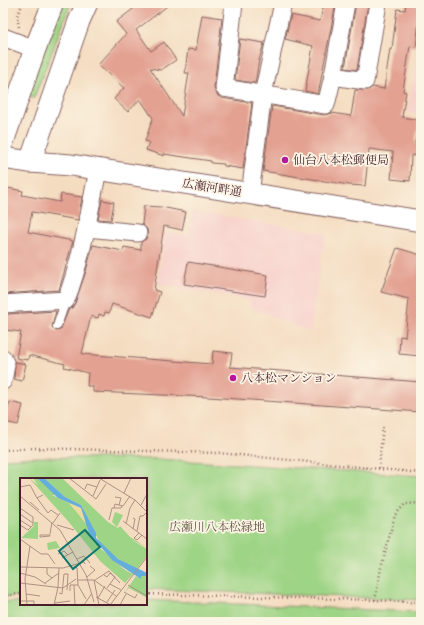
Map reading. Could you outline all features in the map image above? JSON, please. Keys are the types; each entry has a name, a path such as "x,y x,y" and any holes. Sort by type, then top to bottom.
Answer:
{"street":[{"path":"3,142 35,49 53,3"},
{"path":"30,162 79,21 87,3"},
{"path":"234,3 224,88 326,105 333,76 346,3"},
{"path":"250,194 263,94 283,3"},
{"path":"333,76 365,81 378,3"},
{"path":"10,35 35,49"},
{"name":"広瀬河畔通","path":"3,158 30,162 71,165 421,221"},
{"path":"3,304 66,300 73,281 87,228 98,170"},
{"path":"87,228 138,233"},
{"path":"3,358 6,365 3,381"}],"lane":[{"path":"57,326 66,300"}],"path":[{"path":"10,35 19,26 17,16 21,4"},
{"path":"379,468 383,425"},
{"path":"3,450 34,448 219,453 421,473"},
{"path":"375,600 381,568 395,515 405,504 421,503"},
{"path":"3,595 20,594"},
{"path":"147,594 375,600 421,603"}],"shaded area":[{"path":"421,31 421,113 408,113"},
{"path":"193,211 325,233 310,332 250,307 250,300 158,284 165,232 189,235"}],"green space":[{"path":"61,3 71,3 34,98 26,97"},
{"name":"広瀬川八本松緑地","path":"37,457 159,459 421,476 421,600 147,589 147,478 20,478 20,596 3,598 3,459"},
{"path":"147,600 421,612 421,622 3,622 3,602 20,602 20,605 147,605"}],"building":[{"path":"141,3 171,3 136,30 151,51 164,42 176,60 161,70 150,68 182,116 189,73 185,73 188,49 196,50 202,15 222,18 214,87 215,91 218,96 222,98 252,103 243,169 224,166 224,164 211,163 211,161 164,154 164,156 146,150 149,142 145,141 153,118 140,99 128,112 114,99 124,88 98,65 126,34 116,22"},
{"path":"324,3 336,3 318,94 305,91 313,46 285,39 291,15 320,21"},
{"path":"356,3 368,3 357,70 345,68"},
{"path":"406,3 421,3 416,47 410,46 403,91 406,92 402,117 419,120 415,143 421,144 419,156 411,155 410,181 391,179 393,152 369,149 365,186 349,185 263,171 272,106 324,115 332,113 351,116 355,90 368,90 373,87 384,89 390,49 392,49 397,9 405,10"},
{"path":"240,39 264,43 255,83 235,80"},
{"path":"3,187 23,191 22,195 60,202 61,194 82,197 78,220 32,212 28,232 73,241 59,290 3,294"},
{"path":"102,200 114,202 111,220 98,219"},
{"path":"144,206 161,207 186,212 182,230 164,226 154,290 160,292 152,317 112,304 109,313 105,312 104,316 99,314 98,318 91,316 82,354 212,364 213,351 232,353 230,367 421,382 421,412 209,397 93,392 93,386 87,386 88,373 64,367 65,364 29,355 28,360 16,358 21,332 5,330 7,314 56,311 52,327 56,331 60,330 69,309 72,308 75,303 93,245 123,251 124,247 141,250 141,242 146,239 148,234 147,229 142,224"},
{"path":"397,248 421,255 421,356 399,354 400,336 405,337 409,299 381,292"},
{"path":"188,262 268,275 265,296 184,284"},
{"path":"15,362 26,364 22,381 14,379"},
{"path":"10,402 23,405 18,425 5,422"}],"place":[{"name":"仙台八本松郵便局","path":"285,160"},
{"name":"八本松マンション","path":"233,378"}]}
